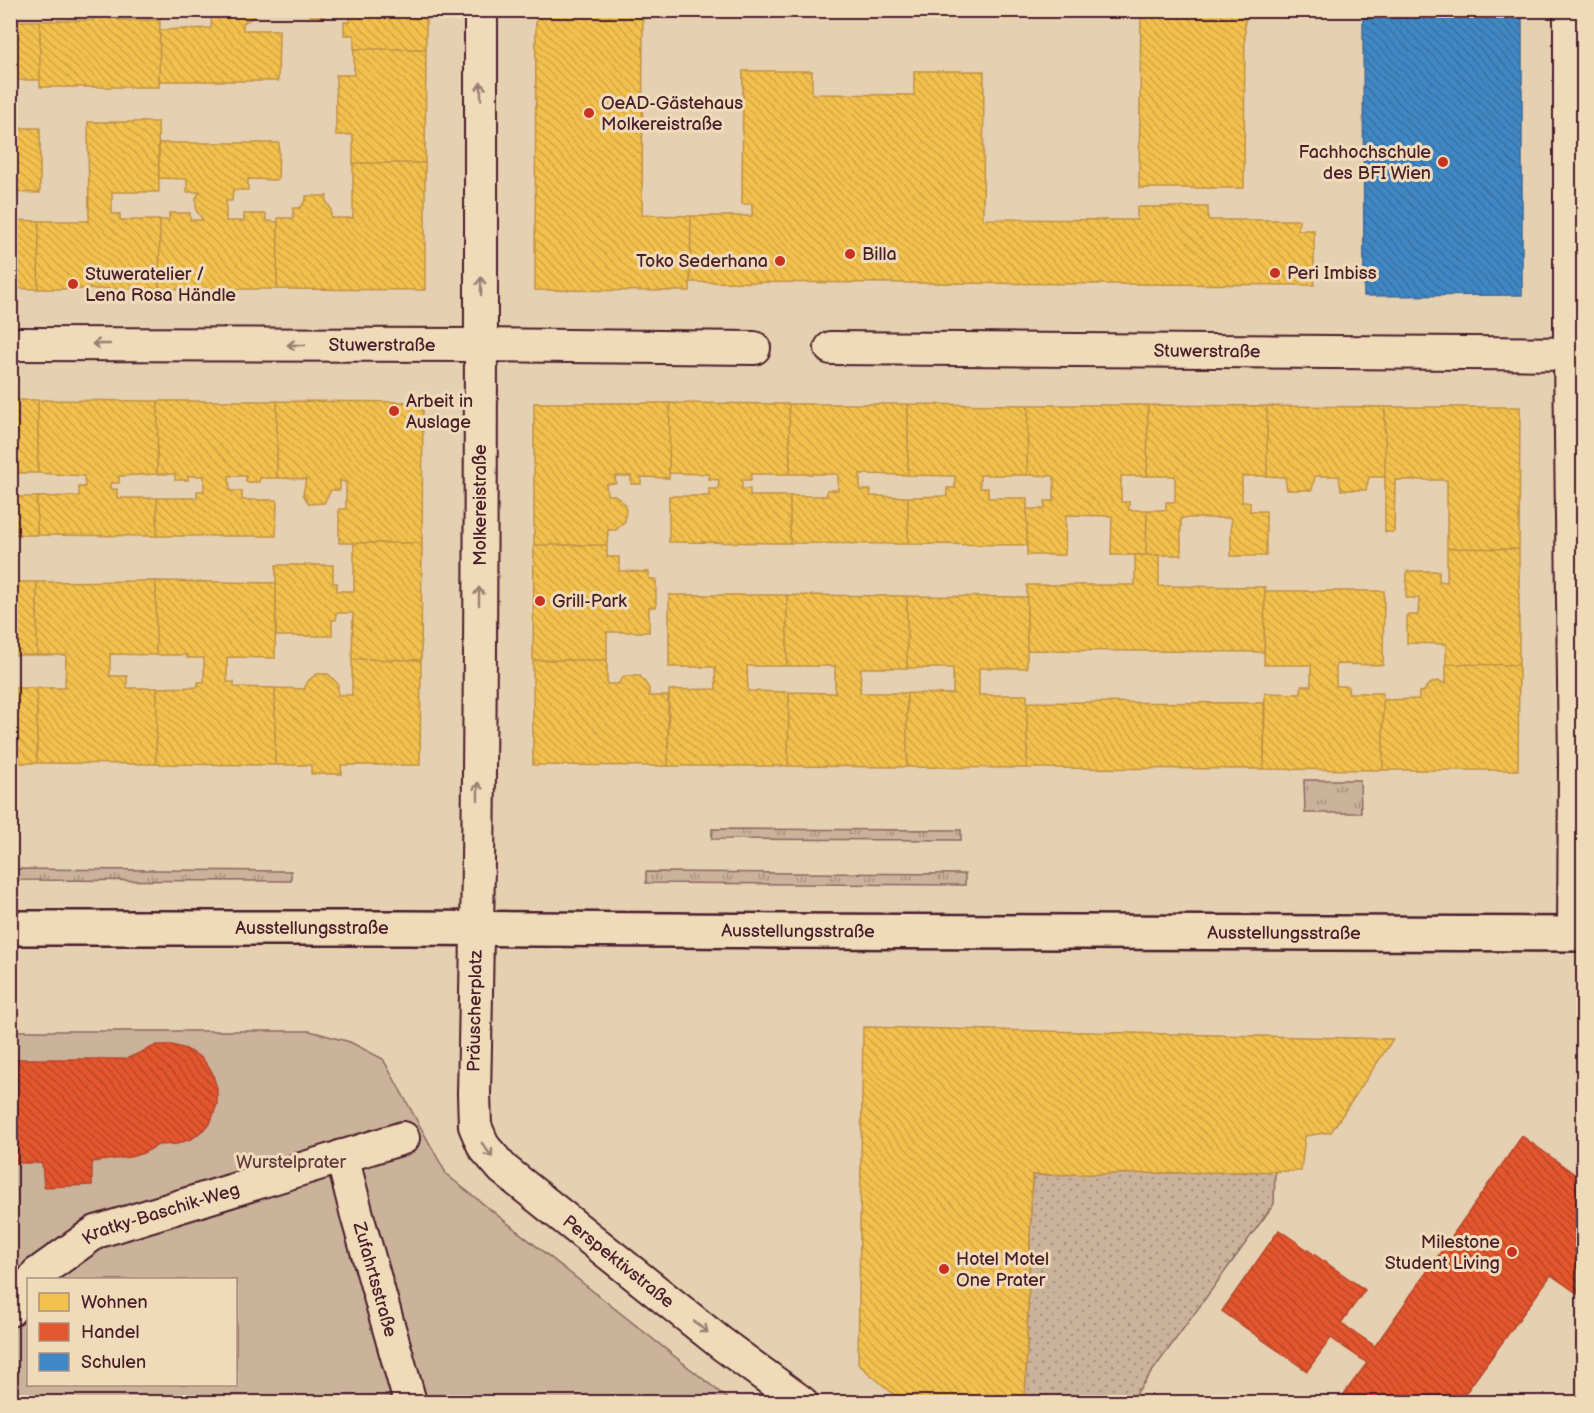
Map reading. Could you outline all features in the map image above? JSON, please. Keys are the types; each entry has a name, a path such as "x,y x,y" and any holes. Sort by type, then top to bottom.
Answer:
{"main road":[{"name":"Ausstellungsstraße","path":"10,928 1579,934"}],"street":[{"name":"Molkereistraße","path":"476,928 481,345 481,10"},
{"path":"1570,10 1577,354 1575,763 1579,934"},
{"name":"Stuwerstraße","path":"10,344 754,348"},
{"name":"Stuwerstraße","path":"831,348 1577,354"},
{"name":"Präuscherplatz","path":"474,1094 476,928"},
{"name":"Perspektivstraße","path":"474,1094 475,1126 484,1147 503,1169 722,1344 801,1402"},
{"name":"Kratky-Baschik-Weg","path":"34,1278 96,1232 403,1138"},
{"name":"Zufahrtsstraße","path":"342,1156 410,1402"},
{"path":"10,1310 27,1287"}],"green space":[{"path":"1304,780 1360,780 1361,813 1305,813"},
{"path":"712,829 961,830 961,840 712,839"},
{"path":"11,869 291,871 291,881 11,880"},
{"path":"646,872 965,874 965,885 646,883"},
{"name":"Wurstelprater","path":"11,1031 310,1031 350,1042 383,1059 447,1175 732,1402 11,1402"},
{"path":"1275,1171 1274,1204 1130,1402 1032,1402 1025,1398 1032,1175"}],"building: Wohnen":[{"path":"93,10 126,10 118,20 160,20 159,87 40,87 40,21 93,20"},
{"path":"208,10 254,10 254,17 243,23 243,30 279,30 278,81 159,81 160,30 211,28 212,12"},
{"path":"304,10 331,10 324,17 311,16"},
{"path":"350,10 426,10 426,49 354,49 354,35 344,35 344,22 350,22"},
{"name":"OeAD-Gästehaus Molkereistraße","path":"536,10 643,10 642,215 691,216 690,291 535,290"},
{"path":"1141,10 1245,10 1244,188 1139,188"},
{"path":"10,21 40,21 40,80 10,80"},
{"path":"354,49 426,49 425,163 353,163 353,135 336,135 336,75 354,75"},
{"path":"743,71 812,71 812,94 914,95 914,71 984,71 983,219 1137,220 1137,207 1208,207 1208,220 1299,220 1298,230 1314,230 1314,285 690,282 691,216 752,216 752,204 742,204"},
{"path":"88,122 158,122 159,192 112,192 112,214 120,214 120,220 160,220 159,289 38,289 39,221 89,221"},
{"path":"10,128 40,128 40,193 10,192"},
{"path":"159,143 279,143 278,180 248,179 248,190 233,190 232,201 226,201 226,221 244,221 244,214 266,214 266,221 278,222 277,289 159,289 160,220 169,220 169,213 190,213 190,220 203,220 196,210 196,198 200,192 187,192 187,179 159,178"},
{"path":"353,163 425,163 425,290 277,289 278,218 293,218 293,208 300,208 306,196 327,196 326,201 331,209 331,218 353,218"},
{"path":"10,194 15,200 15,214 10,220"},
{"path":"10,220 39,221 38,289 10,288"},
{"path":"10,400 38,400 38,473 10,473"},
{"path":"38,400 158,401 157,474 119,476 119,483 110,483 110,489 117,489 117,498 157,498 157,536 37,535 37,497 79,496 79,487 85,487 84,476 38,473"},
{"path":"158,401 277,401 277,478 260,478 259,482 246,482 246,476 229,476 230,491 242,491 242,500 277,500 276,536 157,536 157,498 197,498 197,491 204,491 204,476 188,476 188,480 175,480 175,474 157,474"},
{"path":"277,401 423,402 422,543 339,543 339,509 346,509 346,483 340,480 340,490 331,490 324,503 309,504 303,494 306,479 277,478"},
{"path":"534,403 670,403 669,478 641,477 641,484 631,484 631,476 615,476 616,483 606,484 607,495 615,495 626,505 625,521 616,530 608,530 607,545 534,545"},
{"path":"670,403 789,404 790,474 751,474 751,480 742,480 742,489 750,489 750,496 790,496 790,543 669,542 669,496 709,496 709,489 718,489 719,480 709,479 709,474 669,473"},
{"path":"789,404 908,404 908,475 860,474 860,490 871,490 870,496 908,497 908,544 790,543 790,496 827,496 827,490 838,490 838,474 790,474"},
{"path":"908,404 1028,405 1027,475 980,475 980,488 988,488 988,498 1027,498 1027,545 908,544 908,497 947,496 947,488 955,488 955,476 908,475"},
{"path":"1028,405 1148,405 1147,476 1121,476 1121,502 1129,502 1129,510 1147,510 1146,555 1111,555 1112,516 1066,515 1065,555 1027,555 1027,509 1045,509 1045,501 1054,501 1054,476 1027,475"},
{"path":"1148,405 1267,406 1267,476 1242,476 1242,502 1250,502 1250,511 1266,511 1266,556 1231,556 1231,518 1181,518 1181,555 1146,555 1147,510 1166,510 1166,502 1175,502 1175,476 1147,476"},
{"path":"1267,406 1385,407 1385,477 1369,477 1366,490 1341,490 1339,476 1315,476 1312,490 1287,490 1285,477 1267,476"},
{"path":"1385,407 1520,407 1519,549 1447,548 1447,480 1395,480 1394,532 1385,532"},
{"path":"10,497 37,497 37,535 10,535"},
{"path":"354,543 422,543 421,660 352,659 353,613 336,613 336,620 332,620 332,636 276,636 276,565 333,565 333,583 337,583 337,591 354,591"},
{"path":"534,545 607,545 607,557 619,557 619,571 649,572 649,579 656,579 656,607 649,607 649,632 607,632 607,660 533,660"},
{"path":"1447,548 1519,549 1519,665 1446,664 1446,644 1407,643 1407,615 1418,615 1419,598 1406,598 1407,571 1439,571 1439,581 1447,582"},
{"path":"1135,555 1159,555 1159,586 1265,587 1264,652 1027,650 1027,585 1135,585"},
{"path":"156,581 156,655 110,654 110,676 127,676 127,688 157,688 156,764 37,763 37,688 65,688 66,655 37,655 37,582"},
{"path":"156,581 276,583 275,658 227,657 227,682 234,682 234,687 275,688 275,765 156,764 157,688 198,687 198,682 204,682 204,658 187,658 187,655 156,655"},
{"path":"10,582 37,582 37,655 10,655"},
{"path":"1265,591 1384,591 1383,665 1336,664 1336,686 1348,686 1348,693 1383,693 1383,770 1264,769 1265,693 1301,694 1301,686 1311,686 1311,665 1264,665"},
{"path":"669,595 787,595 787,666 747,666 748,691 789,692 788,766 668,766 669,690 716,689 715,667 669,667"},
{"path":"787,595 907,596 907,668 861,668 860,693 907,693 907,767 788,766 789,692 835,693 835,666 787,666"},
{"path":"907,596 1027,597 1027,668 979,668 979,695 1027,695 1027,768 907,767 907,693 953,694 953,668 907,668"},
{"path":"352,659 421,660 420,765 341,765 342,774 311,774 311,765 275,765 275,688 305,689 309,680 317,674 328,674 338,684 338,695 352,695"},
{"path":"533,660 607,660 607,684 618,684 624,676 640,676 649,688 649,696 668,696 668,766 533,765"},
{"path":"1446,664 1519,665 1518,770 1383,770 1383,700 1419,699 1419,692 1425,691 1426,687 1433,682 1439,681 1446,684"},
{"path":"10,688 37,688 37,763 10,763"},
{"path":"1027,702 1264,703 1264,769 1027,768"},
{"name":"Hotel Motel One Prater","path":"863,1027 1393,1039 1331,1132 1305,1136 1301,1171 1032,1175 1025,1402 903,1402 858,1364"}],"building: Handel":[{"path":"157,1045 172,1045 186,1049 202,1058 212,1072 217,1088 217,1104 210,1124 193,1138 177,1144 158,1145 130,1157 92,1162 92,1185 44,1187 42,1163 10,1163 10,1059 126,1059"},
{"name":"Milestone Student Living","path":"1522,1136 1584,1181 1584,1298 1551,1275 1459,1402 1338,1402 1367,1363 1331,1338 1307,1371 1222,1311 1279,1230 1365,1290 1341,1323 1375,1346"}],"building: Schulen":[{"name":"Fachhochschule des BFI Wien","path":"1363,10 1522,10 1522,295 1364,296"}],"place":[{"name":"OeAD-Gästehaus Molkereistraße","path":"589,113"},
{"name":"Fachhochschule des BFI Wien","path":"1443,162"},
{"name":"Billa","path":"850,254"},
{"name":"Toko Sederhana","path":"780,261"},
{"name":"Peri Imbiss","path":"1275,273"},
{"name":"Stuweratelier / Lena Rosa Händle","path":"73,284"},
{"name":"Arbeit in Auslage","path":"394,411"},
{"name":"Grill-Park","path":"540,601"},
{"name":"Milestone Student Living","path":"1512,1252"},
{"name":"Hotel Motel One Prater","path":"944,1269"}]}
